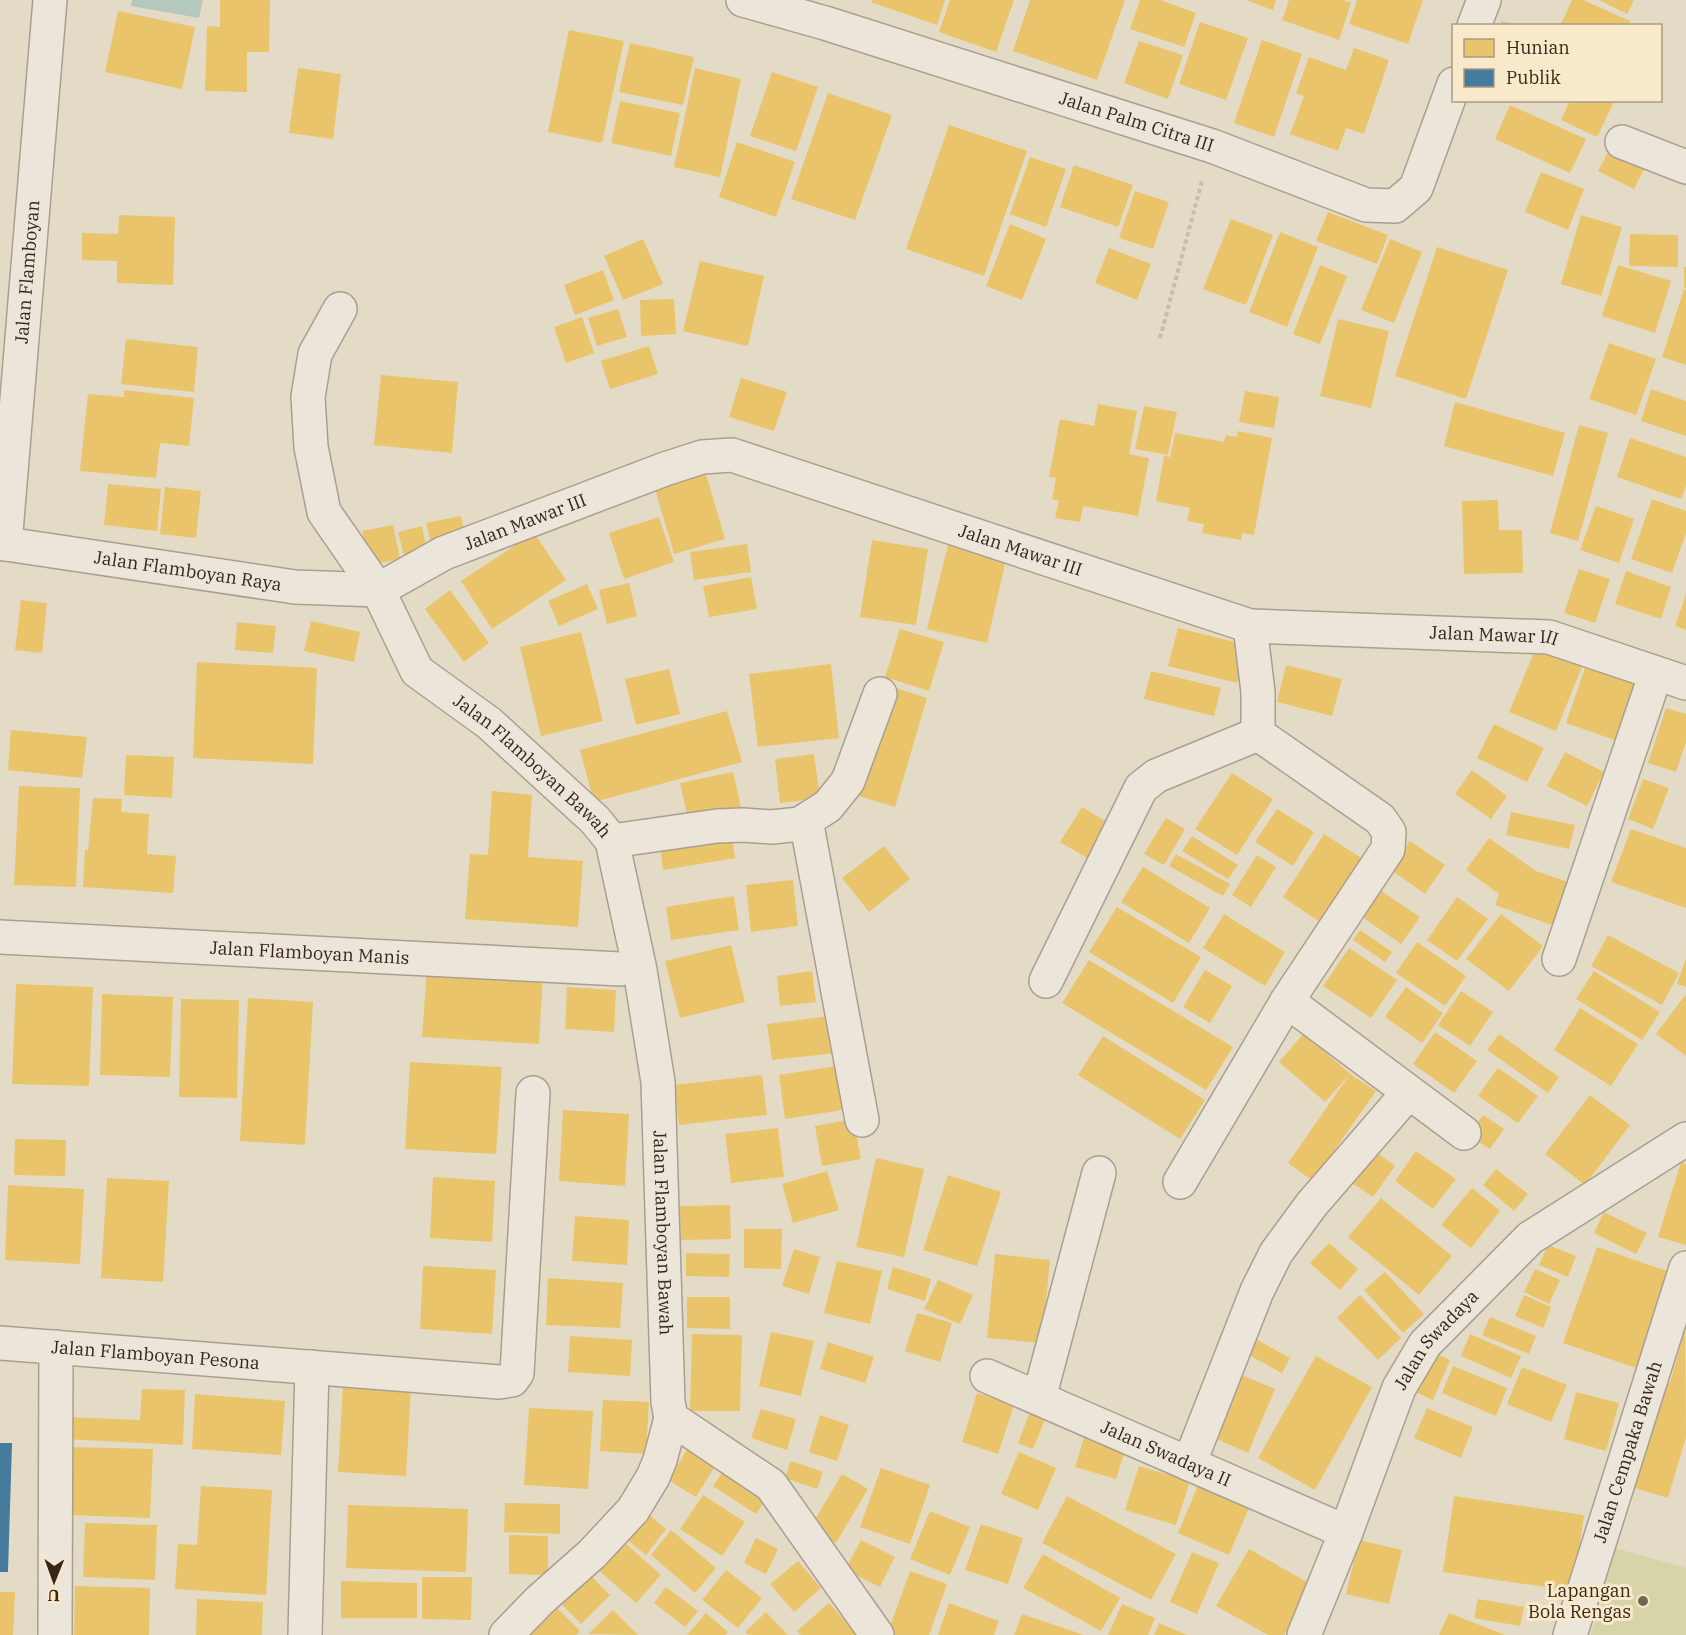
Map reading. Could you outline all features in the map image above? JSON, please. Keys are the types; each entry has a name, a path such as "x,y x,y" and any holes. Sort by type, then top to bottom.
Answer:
{"street":[{"name":"Jalan Flamboyan","path":"3,544 51,0"},
{"name":"Jalan Palm Citra III","path":"743,0 829,12 1212,146 1366,205 1395,206 1416,188 1452,89"},
{"path":"1475,24 1484,0"},
{"path":"1622,142 1686,167"},
{"name":"Jalan Flamboyan Bawah","path":"340,309 315,354 308,397 311,447 324,512 378,590 417,671 489,723 595,820 612,842 640,970 658,1083 668,1402 671,1418 660,1460 633,1510 592,1554 540,1600 506,1635"},
{"name":"Jalan Mawar III","path":"378,590 444,553 665,469 702,457 732,455 1250,626 1549,637 1671,678"},
{"name":"Jalan Flamboyan Raya","path":"3,544 295,587 378,590"},
{"path":"1250,626 1258,692 1258,734"},
{"path":"1559,959 1671,678"},
{"path":"612,842 717,826 800,825 828,806 848,781 880,694"},
{"path":"1046,981 1141,788 1156,776 1258,734"},
{"path":"1180,1182 1287,1001 1388,849 1389,832 1380,819 1258,734"},
{"path":"806,820 862,1120"},
{"name":"Jalan Flamboyan Manis","path":"0,937 620,969"},
{"path":"1287,1001 1464,1133"},
{"path":"1189,1464 1257,1292 1276,1253 1312,1204 1409,1092"},
{"name":"Jalan Flamboyan Pesona","path":"0,1343 499,1382 512,1380 517,1373 533,1093"},
{"name":"Jalan Swadaya","path":"1304,1635 1346,1532 1399,1388 1425,1344 1530,1238 1686,1139"},
{"path":"1039,1398 1099,1173"},
{"name":"Jalan Cempaka Bawah","path":"1570,1635 1686,1268"},
{"path":"55,1635 56,1347"},
{"path":"305,1635 312,1367"},
{"name":"Jalan Swadaya II","path":"987,1376 1346,1532"},
{"path":"671,1418 771,1485 869,1623"}],"path":[{"path":"1160,338 1212,146"}],"shaded area":[{"path":"132,0 203,0 199,18 131,6"},
{"name":"Lapangan Bola Rengas","path":"1615,1548 1686,1568 1686,1635 1591,1635"}],"building: Hunian":[{"path":"220,0 270,0 269,52 247,52 247,92 205,91 207,26 220,27"},
{"path":"872,0 945,0 937,25 871,2"},
{"path":"950,0 1014,0 996,52 939,32"},
{"path":"1030,0 1125,0 1097,80 1013,51"},
{"path":"1140,0 1160,0 1196,13 1184,47 1130,29"},
{"path":"1246,0 1276,0 1273,10"},
{"path":"1289,0 1343,0 1351,3 1339,40 1282,20"},
{"path":"1357,0 1423,0 1408,44 1349,24"},
{"path":"1572,0 1583,0 1630,21 1629,24 1561,24"},
{"path":"1599,0 1634,0 1627,14"},
{"path":"118,11 195,27 182,89 105,72"},
{"path":"1200,22 1248,38 1226,100 1179,84"},
{"path":"569,30 624,41 602,143 548,132"},
{"path":"1262,40 1302,54 1274,137 1234,123"},
{"path":"1139,41 1183,55 1168,99 1124,83"},
{"path":"630,43 694,57 683,105 619,92"},
{"path":"1354,48 1389,60 1364,134 1346,128 1338,151 1290,134 1304,96 1296,93 1309,57 1346,70"},
{"path":"298,68 341,74 333,139 289,133"},
{"path":"695,68 741,79 720,177 674,167"},
{"path":"772,72 818,87 796,151 750,136"},
{"path":"828,93 892,115 855,220 791,199"},
{"path":"620,101 680,113 671,156 611,143"},
{"path":"1569,102 1614,102 1597,137 1561,120"},
{"path":"1510,105 1586,139 1570,173 1495,139"},
{"path":"949,125 1027,151 984,276 906,249"},
{"path":"1615,139 1650,157 1634,189 1598,171"},
{"path":"737,142 795,162 776,217 719,197"},
{"path":"1030,157 1066,169 1046,227 1010,214"},
{"path":"1074,165 1133,185 1118,227 1060,207"},
{"path":"1541,172 1584,189 1568,230 1525,212"},
{"path":"1135,191 1169,202 1153,249 1119,238"},
{"path":"1328,212 1388,235 1377,264 1316,241"},
{"path":"119,215 175,217 173,285 117,283 117,261 82,260 82,233 118,234"},
{"path":"1581,215 1622,227 1601,296 1561,284"},
{"path":"1231,219 1273,235 1246,305 1203,289"},
{"path":"1010,224 1046,239 1022,300 986,286"},
{"path":"1280,232 1318,247 1287,327 1249,312"},
{"path":"1630,234 1678,235 1678,267 1629,266"},
{"path":"643,239 663,284 623,300 604,256"},
{"path":"1390,239 1422,252 1394,323 1361,310"},
{"path":"1437,247 1508,270 1466,399 1395,376"},
{"path":"1109,248 1151,264 1137,300 1095,283"},
{"path":"700,261 764,276 748,346 683,331"},
{"path":"1320,265 1347,276 1320,344 1293,334"},
{"path":"1618,265 1671,281 1655,333 1602,316"},
{"path":"1684,267 1686,267 1686,288 1684,288"},
{"path":"603,270 614,300 575,315 564,285"},
{"path":"1684,289 1686,290 1686,365 1662,357"},
{"path":"674,299 676,334 641,336 640,300"},
{"path":"618,309 627,337 597,346 588,318"},
{"path":"582,317 594,353 566,363 554,327"},
{"path":"1338,319 1389,331 1371,408 1320,396"},
{"path":"126,339 198,347 194,392 121,384"},
{"path":"1609,343 1656,359 1636,415 1589,399"},
{"path":"649,346 658,374 610,389 601,361"},
{"path":"381,375 458,382 452,453 374,445"},
{"path":"741,378 787,392 774,431 729,417"},
{"path":"1651,389 1686,401 1686,436 1641,421"},
{"path":"124,390 194,398 189,446 160,443 156,478 80,471 88,394 124,397"},
{"path":"1245,391 1279,397 1274,428 1239,422"},
{"path":"1455,402 1565,433 1553,476 1444,446"},
{"path":"1098,404 1137,411 1129,454 1149,458 1138,516 1083,506 1080,522 1055,518 1059,501 1052,499 1056,478 1049,477 1060,419 1094,426"},
{"path":"1144,406 1177,412 1168,455 1135,449"},
{"path":"1579,425 1608,433 1578,541 1550,533"},
{"path":"1238,431 1272,438 1254,535 1242,533 1241,540 1202,533 1204,524 1187,521 1190,508 1156,501 1164,456 1170,457 1175,433 1224,442 1226,435 1237,437"},
{"path":"1630,438 1686,457 1686,485 1681,499 1617,477"},
{"path":"706,474 725,539 674,554 655,489"},
{"path":"108,484 161,489 157,531 104,525"},
{"path":"165,487 201,491 196,538 160,534"},
{"path":"1652,499 1686,511 1686,533 1672,573 1631,559"},
{"path":"1498,500 1499,530 1522,530 1523,573 1464,574 1462,501"},
{"path":"1596,506 1634,519 1619,563 1580,550"},
{"path":"461,516 466,539 432,547 426,523"},
{"path":"659,517 674,562 624,579 609,533"},
{"path":"393,525 400,559 370,565 362,531"},
{"path":"422,526 427,552 404,556 398,532"},
{"path":"534,533 566,580 492,629 461,581"},
{"path":"872,540 928,549 916,625 860,617"},
{"path":"949,541 1007,555 987,643 927,629"},
{"path":"747,544 751,572 694,580 690,552"},
{"path":"1579,569 1610,579 1595,623 1564,613"},
{"path":"1626,571 1671,587 1661,619 1615,604"},
{"path":"751,577 757,609 709,617 703,586"},
{"path":"629,583 637,616 607,624 599,590"},
{"path":"587,584 598,609 559,626 548,601"},
{"path":"450,590 489,643 464,662 425,609"},
{"path":"1686,594 1686,630 1675,626"},
{"path":"21,600 47,603 42,653 15,650"},
{"path":"311,621 360,632 354,662 304,651"},
{"path":"237,622 276,626 273,653 235,650"},
{"path":"1178,628 1247,645 1237,683 1168,666"},
{"path":"900,629 944,642 929,691 885,677"},
{"path":"581,632 603,721 541,736 520,647"},
{"path":"1536,648 1582,667 1556,731 1509,712"},
{"path":"197,662 317,668 313,764 193,758"},
{"path":"1587,662 1644,682 1623,743 1566,723"},
{"path":"831,664 839,738 758,747 749,674"},
{"path":"1286,665 1342,679 1332,716 1277,702"},
{"path":"669,669 680,714 636,725 625,679"},
{"path":"1151,671 1221,688 1214,716 1144,699"},
{"path":"887,685 927,698 895,807 853,794"},
{"path":"1666,708 1686,714 1686,742 1676,772 1648,763"},
{"path":"727,711 742,762 594,802 580,750"},
{"path":"1494,724 1544,748 1527,782 1477,758"},
{"path":"11,730 87,737 82,778 8,770"},
{"path":"1565,752 1604,772 1587,806 1547,786"},
{"path":"814,754 820,798 780,803 775,759"},
{"path":"126,755 174,757 172,798 124,795"},
{"path":"1472,770 1507,796 1491,819 1455,794"},
{"path":"733,772 743,816 690,827 680,783"},
{"path":"1232,773 1273,799 1237,855 1195,829"},
{"path":"1643,779 1669,788 1653,829 1628,819"},
{"path":"19,786 80,788 76,887 14,885"},
{"path":"492,791 532,795 528,857 583,861 578,927 465,919 470,854 488,855"},
{"path":"93,798 122,799 121,812 149,814 147,854 176,856 173,893 83,887 85,850 88,850"},
{"path":"1082,807 1109,823 1087,858 1060,842"},
{"path":"1277,809 1314,832 1293,866 1255,842"},
{"path":"1511,812 1575,825 1569,849 1506,835"},
{"path":"1166,818 1185,829 1164,865 1144,854"},
{"path":"730,828 735,858 663,870 659,840"},
{"path":"1631,829 1686,848 1686,908 1611,882"},
{"path":"1324,834 1363,859 1321,923 1283,897"},
{"path":"1192,836 1238,865 1228,879 1182,851"},
{"path":"1489,838 1536,871 1568,882 1552,925 1495,905 1499,894 1466,870"},
{"path":"1410,841 1445,865 1425,894 1390,869"},
{"path":"884,846 910,879 869,912 842,878"},
{"path":"1176,854 1230,884 1223,896 1169,866"},
{"path":"1257,855 1276,867 1251,907 1232,895"},
{"path":"1143,867 1210,908 1189,943 1121,902"},
{"path":"793,880 798,926 751,932 746,885"},
{"path":"1380,890 1420,917 1401,944 1361,916"},
{"path":"734,896 739,930 671,940 666,907"},
{"path":"1457,897 1488,919 1457,961 1427,940"},
{"path":"1117,907 1201,957 1173,1003 1089,952"},
{"path":"1224,914 1285,952 1265,986 1203,948"},
{"path":"1501,914 1543,946 1509,991 1466,959"},
{"path":"1360,930 1392,952 1385,962 1353,940"},
{"path":"1608,935 1679,973 1662,1005 1591,966"},
{"path":"1417,942 1466,976 1445,1006 1396,973"},
{"path":"731,945 745,1002 680,1018 665,961"},
{"path":"1349,948 1397,980 1371,1018 1323,986"},
{"path":"1686,958 1686,987 1677,984"},
{"path":"1089,960 1233,1047 1206,1090 1062,1003"},
{"path":"427,968 543,974 539,1044 422,1037"},
{"path":"1205,970 1232,986 1210,1023 1183,1007"},
{"path":"812,971 816,1002 780,1006 777,976"},
{"path":"1594,971 1660,1012 1642,1040 1576,999"},
{"path":"16,984 93,987 89,1086 12,1084"},
{"path":"567,987 616,990 614,1032 565,1029"},
{"path":"1406,987 1443,1013 1422,1043 1385,1017"},
{"path":"1461,991 1493,1012 1470,1046 1438,1025"},
{"path":"102,994 173,997 170,1077 100,1075"},
{"path":"1686,994 1686,1056 1656,1034"},
{"path":"248,998 313,1002 305,1145 240,1141"},
{"path":"181,999 239,1000 237,1098 179,1097"},
{"path":"1580,1008 1638,1044 1611,1086 1554,1050"},
{"path":"831,1016 836,1053 772,1060 767,1024"},
{"path":"1435,1032 1477,1061 1454,1093 1413,1064"},
{"path":"1304,1033 1350,1074 1325,1102 1279,1062"},
{"path":"1499,1034 1559,1077 1548,1093 1487,1050"},
{"path":"1103,1036 1205,1100 1180,1139 1078,1075"},
{"path":"410,1062 502,1067 496,1154 405,1149"},
{"path":"836,1066 843,1110 785,1119 779,1075"},
{"path":"1498,1068 1538,1096 1518,1123 1478,1096"},
{"path":"1350,1074 1376,1091 1313,1181 1288,1163"},
{"path":"762,1075 767,1115 679,1125 674,1085"},
{"path":"1590,1095 1630,1125 1585,1185 1545,1154"},
{"path":"563,1110 629,1114 625,1186 559,1181"},
{"path":"1483,1115 1504,1129 1490,1149 1469,1135"},
{"path":"853,1119 861,1159 822,1166 815,1126"},
{"path":"778,1128 784,1177 731,1183 725,1134"},
{"path":"15,1139 66,1140 65,1176 14,1175"},
{"path":"1375,1151 1395,1166 1373,1197 1352,1183"},
{"path":"1416,1151 1456,1179 1433,1209 1395,1181"},
{"path":"876,1158 924,1169 904,1257 856,1247"},
{"path":"1681,1162 1686,1164 1686,1245 1658,1237"},
{"path":"1496,1169 1528,1194 1514,1211 1483,1185"},
{"path":"827,1171 839,1210 793,1223 782,1184"},
{"path":"948,1175 1001,1192 977,1266 923,1250"},
{"path":"433,1177 495,1181 492,1242 430,1238"},
{"path":"107,1178 169,1181 163,1282 101,1278"},
{"path":"8,1185 84,1189 80,1264 5,1260"},
{"path":"1472,1188 1500,1211 1471,1248 1441,1225"},
{"path":"1381,1198 1452,1256 1419,1295 1348,1237"},
{"path":"730,1205 731,1239 681,1240 680,1206"},
{"path":"1604,1212 1647,1233 1636,1254 1594,1233"},
{"path":"575,1216 629,1220 627,1265 572,1261"},
{"path":"744,1229 782,1229 781,1269 744,1268"},
{"path":"1329,1243 1358,1269 1340,1290 1310,1263"},
{"path":"1548,1245 1576,1256 1568,1277 1539,1265"},
{"path":"1597,1247 1670,1272 1636,1368 1563,1343"},
{"path":"794,1249 820,1257 809,1294 782,1286"},
{"path":"686,1253 730,1254 729,1277 686,1276"},
{"path":"995,1254 1050,1260 1042,1343 987,1338"},
{"path":"837,1261 882,1271 870,1324 824,1313"},
{"path":"423,1266 496,1270 492,1334 420,1329"},
{"path":"893,1267 931,1279 925,1301 887,1289"},
{"path":"1535,1269 1560,1280 1549,1304 1524,1292"},
{"path":"1385,1272 1424,1314 1403,1333 1364,1290"},
{"path":"548,1278 623,1283 620,1328 546,1325"},
{"path":"938,1280 973,1295 960,1324 924,1309"},
{"path":"1360,1295 1401,1338 1378,1360 1337,1318"},
{"path":"1524,1295 1551,1307 1543,1328 1515,1316"},
{"path":"687,1297 730,1297 730,1329 687,1328"},
{"path":"917,1313 952,1323 940,1362 905,1351"},
{"path":"1490,1317 1536,1336 1529,1354 1482,1335"},
{"path":"1685,1330 1686,1437 1668,1498 1635,1488 1666,1383 1670,1383"},
{"path":"771,1332 814,1341 801,1396 759,1386"},
{"path":"692,1334 742,1335 740,1411 690,1411"},
{"path":"1470,1334 1521,1356 1511,1378 1461,1356"},
{"path":"570,1336 632,1340 630,1376 568,1372"},
{"path":"1254,1338 1290,1358 1282,1373 1245,1353"},
{"path":"828,1342 874,1357 865,1383 820,1369"},
{"path":"1430,1351 1450,1360 1433,1400 1413,1391"},
{"path":"1316,1356 1372,1387 1315,1490 1258,1458"},
{"path":"1453,1366 1507,1388 1496,1416 1442,1393"},
{"path":"1522,1367 1567,1385 1551,1422 1507,1404"},
{"path":"1239,1374 1275,1389 1248,1453 1212,1437"},
{"path":"343,1384 411,1388 406,1476 338,1472"},
{"path":"142,1389 185,1390 183,1445 64,1439 65,1417 140,1420"},
{"path":"1576,1392 1619,1403 1606,1451 1564,1439"},
{"path":"977,1393 1014,1405 998,1454 962,1442"},
{"path":"195,1394 285,1401 281,1455 192,1449"},
{"path":"603,1400 649,1402 646,1454 600,1451"},
{"path":"529,1408 593,1411 588,1489 524,1485"},
{"path":"1427,1408 1473,1427 1461,1458 1414,1438"},
{"path":"761,1409 796,1419 787,1450 751,1438"},
{"path":"1030,1411 1046,1417 1033,1449 1018,1443"},
{"path":"820,1415 849,1425 837,1461 809,1452"},
{"path":"1085,1435 1126,1447 1116,1479 1075,1467"},
{"path":"692,1442 720,1458 696,1497 668,1480"},
{"path":"72,1447 153,1449 150,1518 69,1515"},
{"path":"1019,1452 1056,1468 1038,1510 1001,1494"},
{"path":"791,1461 823,1472 817,1489 785,1478"},
{"path":"728,1464 771,1492 756,1514 713,1486"},
{"path":"1139,1466 1190,1481 1176,1525 1125,1510"},
{"path":"881,1468 930,1485 910,1544 860,1527"},
{"path":"842,1474 868,1489 836,1543 810,1528"},
{"path":"1200,1481 1251,1503 1229,1555 1178,1533"},
{"path":"201,1486 272,1490 266,1595 175,1589 178,1544 197,1545"},
{"path":"703,1495 745,1522 722,1556 680,1529"},
{"path":"1067,1496 1176,1554 1151,1600 1042,1543"},
{"path":"1454,1496 1584,1515 1573,1591 1443,1572"},
{"path":"505,1503 560,1504 560,1534 504,1532"},
{"path":"348,1505 468,1509 466,1572 346,1568"},
{"path":"642,1509 666,1529 646,1555 621,1535"},
{"path":"930,1511 970,1527 950,1575 910,1559"},
{"path":"85,1523 157,1525 155,1580 83,1577"},
{"path":"981,1524 1023,1538 1008,1584 965,1570"},
{"path":"671,1530 716,1568 695,1593 651,1555"},
{"path":"509,1535 548,1536 548,1575 509,1574"},
{"path":"616,1535 661,1575 636,1603 590,1563"},
{"path":"756,1538 778,1549 766,1574 744,1563"},
{"path":"861,1540 895,1557 880,1587 845,1570"},
{"path":"1359,1540 1402,1550 1389,1604 1346,1594"},
{"path":"1249,1549 1312,1585 1284,1635 1268,1635 1216,1606"},
{"path":"1192,1552 1219,1563 1197,1614 1170,1602"},
{"path":"1043,1554 1120,1598 1101,1631 1023,1588"},
{"path":"798,1561 821,1588 794,1612 770,1584"},
{"path":"585,1570 610,1595 581,1624 556,1599"},
{"path":"726,1570 762,1598 738,1628 702,1600"},
{"path":"910,1571 947,1584 929,1635 887,1635"},
{"path":"422,1577 472,1577 471,1620 422,1619"},
{"path":"341,1581 417,1583 417,1618 341,1618"},
{"path":"75,1586 150,1588 149,1635 74,1635"},
{"path":"666,1587 698,1611 685,1627 654,1603"},
{"path":"0,1592 15,1592 13,1635 0,1635"},
{"path":"197,1599 263,1602 262,1635 196,1635"},
{"path":"1478,1599 1524,1607 1520,1626 1474,1618"},
{"path":"552,1603 580,1631 576,1635 519,1635"},
{"path":"829,1603 857,1635 801,1635 797,1631"},
{"path":"949,1603 999,1621 994,1635 938,1635"},
{"path":"1122,1604 1155,1618 1148,1635 1108,1635"},
{"path":"613,1610 638,1635 588,1634"},
{"path":"766,1612 788,1635 749,1635 745,1632"},
{"path":"706,1613 728,1632 725,1635 687,1635"},
{"path":"1449,1613 1505,1635 1439,1635"},
{"path":"1022,1614 1084,1635 1014,1635"},
{"path":"1159,1623 1187,1635 1154,1635"}],"building: Publik":[{"path":"0,1443 12,1443 8,1572 0,1572"}],"place":[{"name":"Lapangan Bola Rengas","path":"1643,1601"}]}
